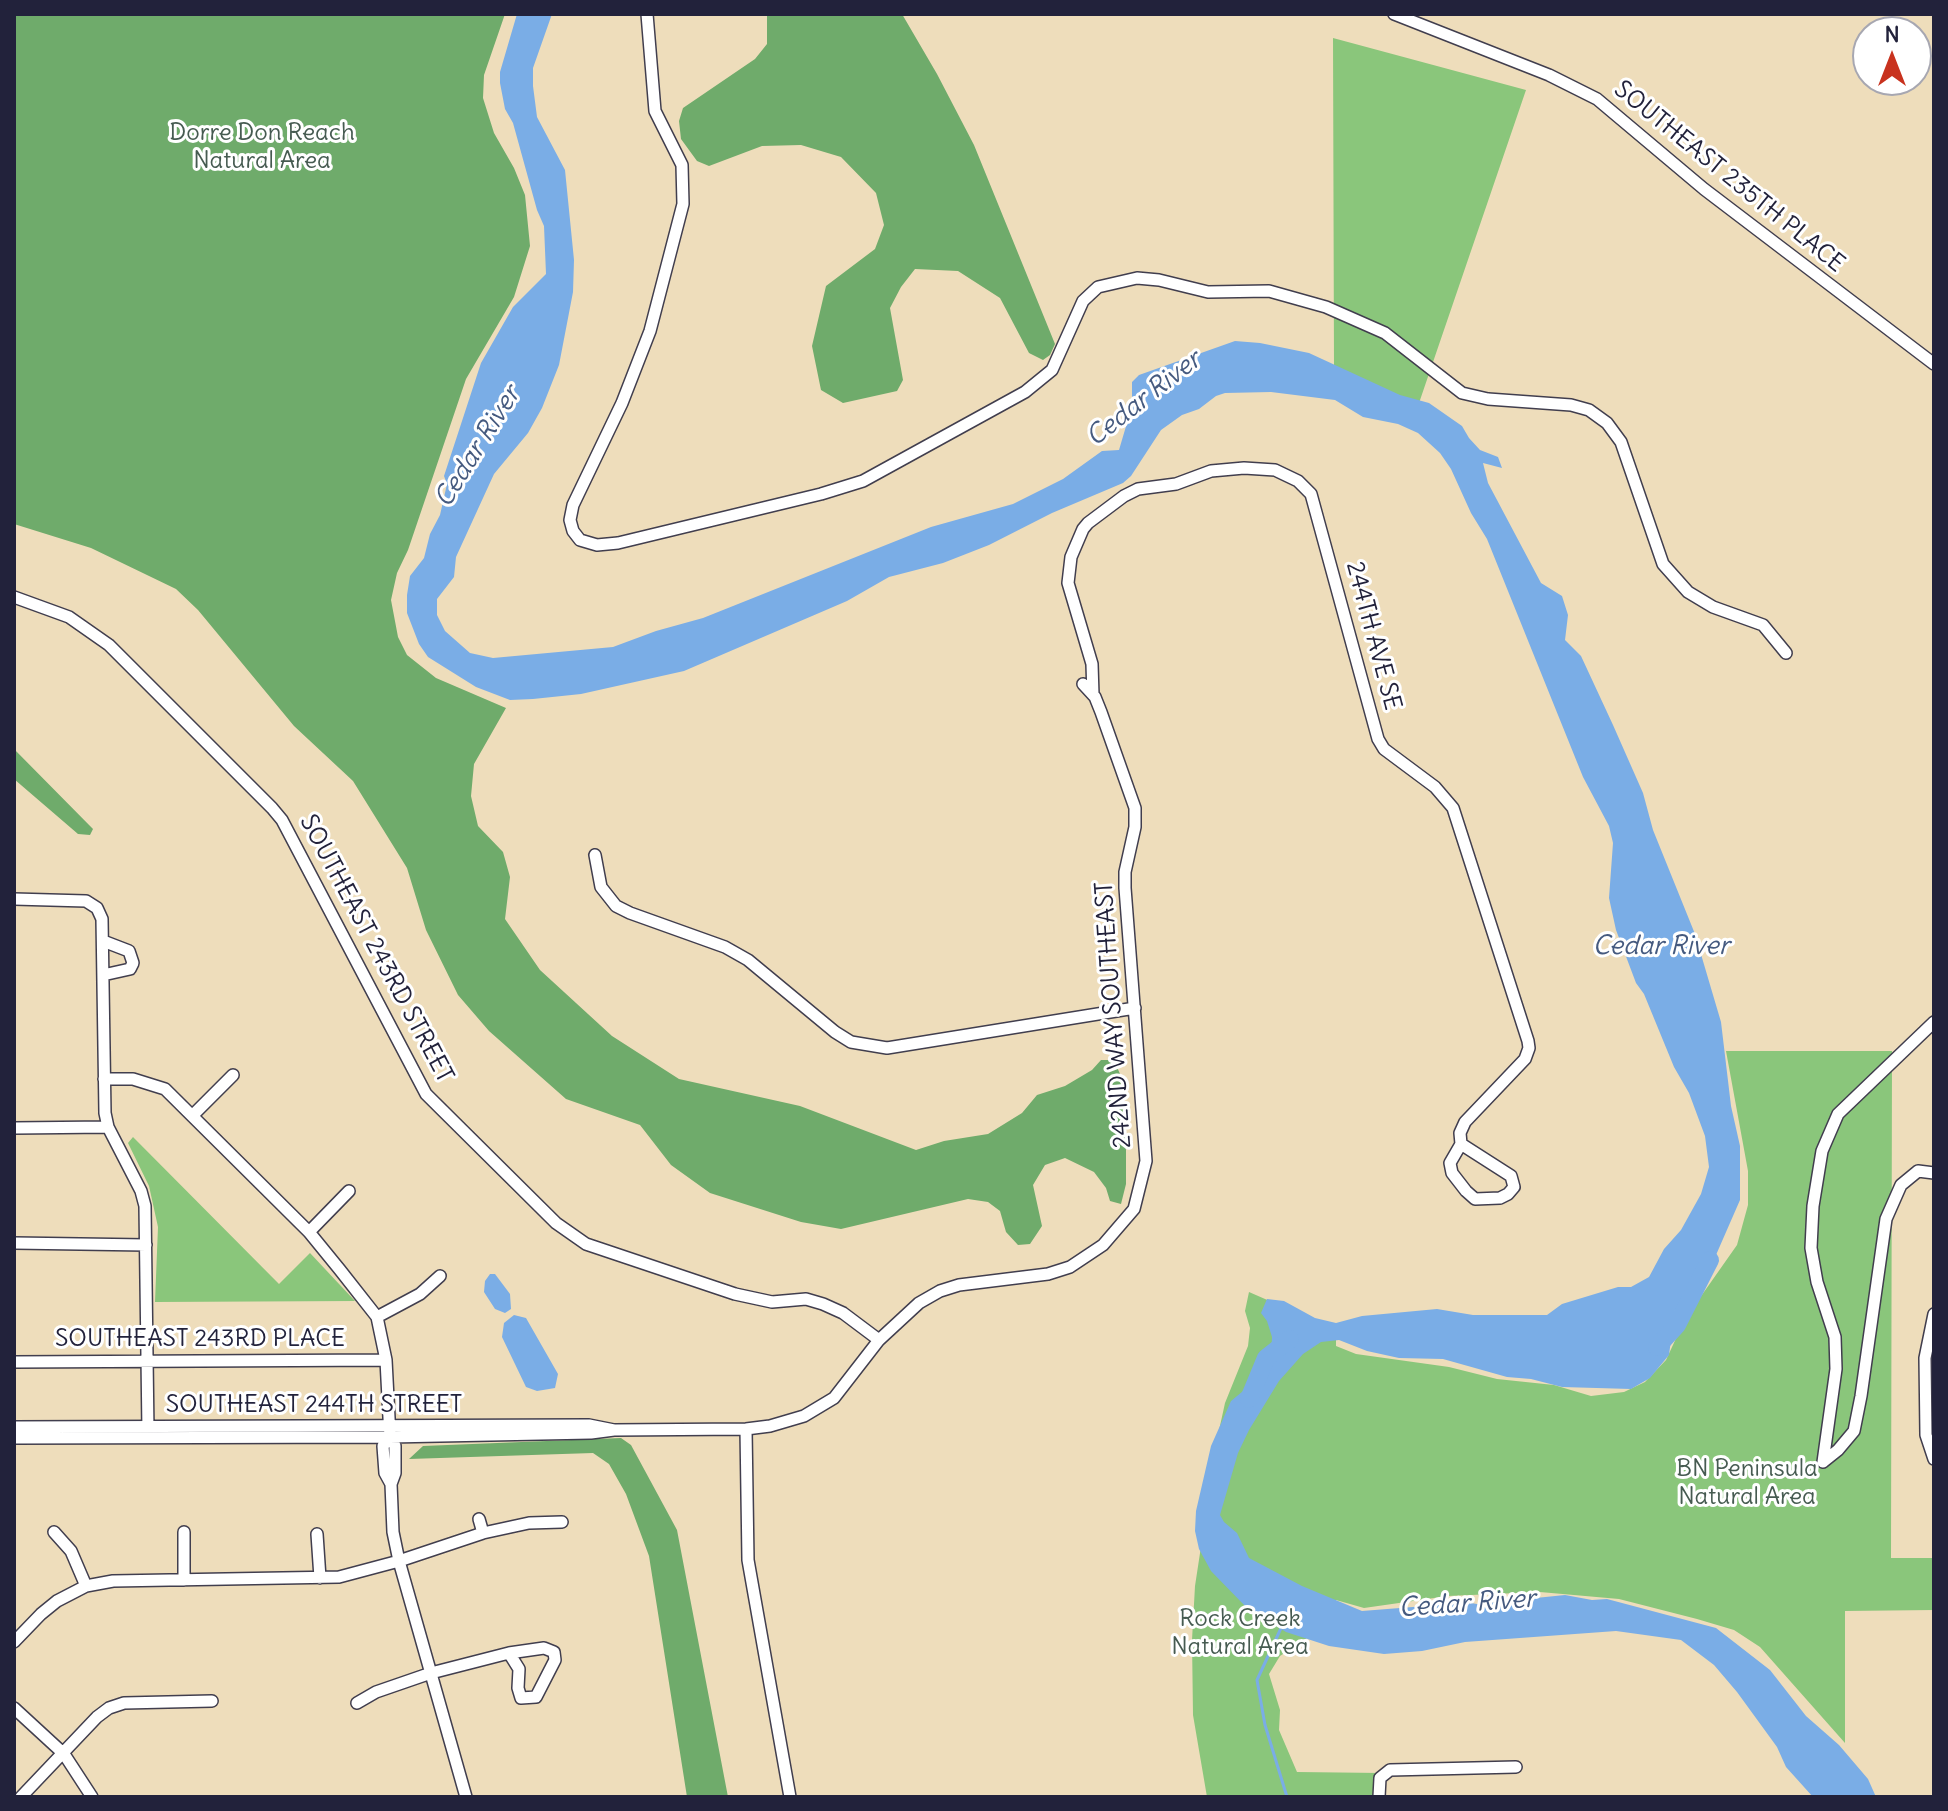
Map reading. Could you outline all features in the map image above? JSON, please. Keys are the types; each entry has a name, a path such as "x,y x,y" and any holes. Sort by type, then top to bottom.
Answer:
{"street":[{"path":"647,14 655,111 682,165 683,204 650,331 622,403 573,505 570,520 580,540 597,545 618,543 863,481 1025,392 1052,370 1083,301 1098,287 1137,278 1159,280 1208,292 1269,291 1312,303 1385,333 1462,393 1488,399 1571,405 1589,410 1607,423 1621,442 1663,564 1688,592 1713,607 1763,625 1786,653"},
{"name":"SOUTHEAST 235TH PLACE","path":"1394,14 1549,75 1597,99 1704,189 1934,364"},
{"name":"244TH AVE SE","path":"1093,695 1092,664 1068,583 1071,557 1088,523 1138,489 1176,484 1211,471 1244,468 1275,470 1298,481 1311,494 1378,739 1384,749 1435,787 1453,808 1528,1041 1525,1059 1465,1122 1460,1133 1461,1144 1450,1163 1452,1173 1475,1199 1500,1198 1508,1194 1514,1187 1511,1176 1461,1144"},
{"name":"SOUTHEAST 243RD STREET","path":"14,597 69,617 109,645 282,820 426,1094 556,1223 586,1244 735,1294 772,1302 806,1299 823,1304 843,1313 879,1340"},
{"name":"242ND WAY SOUTHEAST","path":"823,1406 834,1398 879,1340 919,1303 959,1285 1048,1274 1070,1267 1103,1245 1134,1209 1146,1161 1125,888 1135,808 1103,717 1093,695 1083,684"},
{"path":"595,855 601,887 616,906 725,947 748,960 851,1042 887,1048 1135,1008"},
{"path":"14,899 81,900 97,908 102,919 104,1079 108,1127 141,1191 146,1245 148,1433"},
{"path":"103,941 129,951 133,963 130,969 103,975"},
{"path":"1934,1022 1838,1114 1822,1151 1813,1206 1811,1248 1817,1282 1835,1337 1836,1369 1823,1462 1854,1431 1886,1219 1901,1185 1918,1171 1934,1173"},
{"path":"193,1115 233,1075"},
{"path":"104,1079 145,1081 165,1089 309,1232 377,1317 386,1360 390,1432 383,1446 385,1473 391,1484 393,1532 466,1797"},
{"path":"14,1128 108,1127"},
{"path":"309,1232 349,1191"},
{"path":"14,1243 146,1245"},
{"path":"377,1317 420,1294 440,1276"},
{"path":"1934,1314 1925,1358 1926,1435 1934,1459"},
{"name":"SOUTHEAST 243RD PLACE","path":"14,1362 386,1360"},
{"name":"SOUTHEAST 244TH STREET","path":"14,1438 148,1433 591,1433 614,1430 746,1429 790,1421 823,1406"},
{"name":"SOUTHEAST 244TH STREET","path":"14,1427 148,1433"},
{"path":"746,1429 748,1560 790,1797"},
{"path":"479,1519 483,1533"},
{"path":"14,1642 57,1601 86,1586 113,1581 339,1577 483,1533 529,1523 562,1522"},
{"path":"54,1532 71,1551 86,1586"},
{"path":"184,1532 184,1580"},
{"path":"317,1534 320,1578"},
{"path":"357,1703 376,1692 431,1673 509,1653 538,1647 554,1652 554,1666 536,1697 521,1698 519,1669 509,1653"},
{"path":"21,1797 97,1717 116,1705 212,1701"},
{"path":"14,1708 64,1754 92,1797"},
{"path":"1379,1797 1380,1778 1397,1768 1516,1767"}],"green space":[{"name":"Dorre Don Reach Natural Area","path":"14,14 505,14 484,75 483,98 494,133 525,195 530,246 514,297 466,379 408,550 397,573 391,600 398,637 407,655 436,678 506,708 474,764 471,796 478,826 503,852 510,877 505,919 540,970 612,1036 679,1079 800,1106 916,1150 944,1141 988,1134 1022,1113 1037,1095 1065,1086 1092,1070 1101,1060 1114,1060 1120,1074 1126,1150 1126,1184 1121,1204 1110,1201 1106,1188 1094,1172 1065,1158 1045,1165 1033,1185 1042,1226 1030,1244 1018,1245 1006,1232 1000,1211 988,1202 968,1199 841,1229 801,1222 710,1193 671,1165 640,1125 566,1099 489,1031 458,995 426,930 407,868 353,781 294,726 198,610 176,589 91,548 14,524"},
{"path":"767,14 902,14 974,145 1055,344 1050,355 1043,360 1029,353 1000,298 958,271 915,269 890,308 903,380 897,391 843,403 821,390 812,346 826,286 875,249 884,225 876,193 841,157 801,145 762,146 709,166 697,161 681,139 679,121 683,108 755,59 767,44"},
{"path":"1333,38 1526,90 1419,403 1401,398 1334,366"},
{"path":"14,749 93,829 90,835 78,834 14,779"},
{"name":"BN Peninsula Natural Area","path":"1726,1051 1892,1051 1891,1558 1934,1558 1934,1610 1845,1611 1845,1743 1760,1647 1734,1630 1697,1619 1619,1599 1540,1592 1448,1596 1364,1608 1336,1600 1307,1638 1280,1656 1269,1674 1280,1710 1279,1730 1297,1772 1382,1773 1382,1797 1207,1797 1193,1715 1195,1586 1225,1403 1248,1346 1250,1328 1245,1311 1249,1292 1336,1330 1336,1346 1356,1354 1449,1367 1497,1379 1554,1385 1591,1396 1624,1392 1645,1382 1666,1360 1685,1319 1737,1245 1748,1205 1748,1171"},
{"path":"133,1137 279,1284 310,1253 355,1301 155,1302 158,1227 149,1186 128,1143"},
{"path":"621,1438 631,1445 677,1530 728,1797 687,1797 649,1556 626,1494 609,1464 593,1453 409,1459 423,1446"}],"water":[{"path":"517,14 552,14 533,68 533,86 537,117 565,170 574,260 573,292 559,365 542,408 528,433 494,474 456,557 454,577 437,599 437,615 445,631 470,653 493,658 613,647 703,618 931,527 1013,504 1063,479 1102,451 1119,450 1132,406 1132,382 1139,375 1235,341 1309,353 1400,395 1429,403 1462,426 1480,450 1498,457 1502,468 1483,463 1488,483 1541,583 1562,596 1568,615 1565,640 1581,656 1613,725 1643,793 1653,830 1695,934 1721,1022 1731,1106 1740,1146 1740,1200 1716,1255 1700,1281 1675,1310 1669,1355 1650,1378 1631,1389 1562,1387 1507,1377 1443,1359 1399,1358 1367,1351 1339,1340 1321,1342 1303,1354 1279,1381 1249,1430 1238,1453 1220,1515 1237,1533 1249,1558 1302,1586 1362,1611 1438,1605 1452,1600 1477,1604 1565,1595 1592,1600 1607,1599 1716,1628 1770,1670 1806,1716 1839,1745 1868,1779 1876,1797 1813,1797 1786,1767 1777,1747 1737,1692 1714,1665 1681,1640 1616,1631 1465,1642 1422,1651 1384,1654 1329,1646 1286,1632 1246,1607 1211,1571 1199,1549 1195,1531 1196,1511 1211,1446 1231,1401 1254,1382 1271,1359 1272,1337 1261,1313 1267,1299 1284,1301 1315,1318 1336,1323 1362,1316 1437,1309 1473,1315 1547,1315 1562,1304 1618,1287 1631,1287 1649,1277 1701,1194 1709,1167 1705,1136 1689,1093 1674,1067 1644,994 1636,983 1616,930 1609,898 1613,843 1609,826 1583,777 1487,539 1440,453 1418,433 1398,424 1363,417 1335,400 1271,392 1225,393 1199,409 1182,415 1161,430 1131,476 1123,483 1052,513 989,545 943,563 889,577 847,601 684,671 581,694 533,699 510,700 476,687 428,657 419,644 407,613 407,595 410,576 424,558 430,534 440,515 447,484 444,476 481,363 513,307 546,274 544,226 513,123 505,109 500,83 500,72"},
{"path":"490,1274 495,1274 510,1294 511,1309 505,1313 495,1309 484,1292 485,1281"},
{"path":"514,1315 526,1318 558,1374 555,1388 537,1391 526,1387 502,1337 504,1323"}],"waterway":[{"name":"Cedar River","path":"1657,1347 1677,1325 1710,1260"},
{"name":"Cedar River","path":"1249,1399 1266,1358 1290,1339"},
{"path":"1282,1626 1257,1680 1265,1725 1287,1797"}],"park label":[{"name":"Rock Creek Natural Area","path":"1240,1633"}]}
